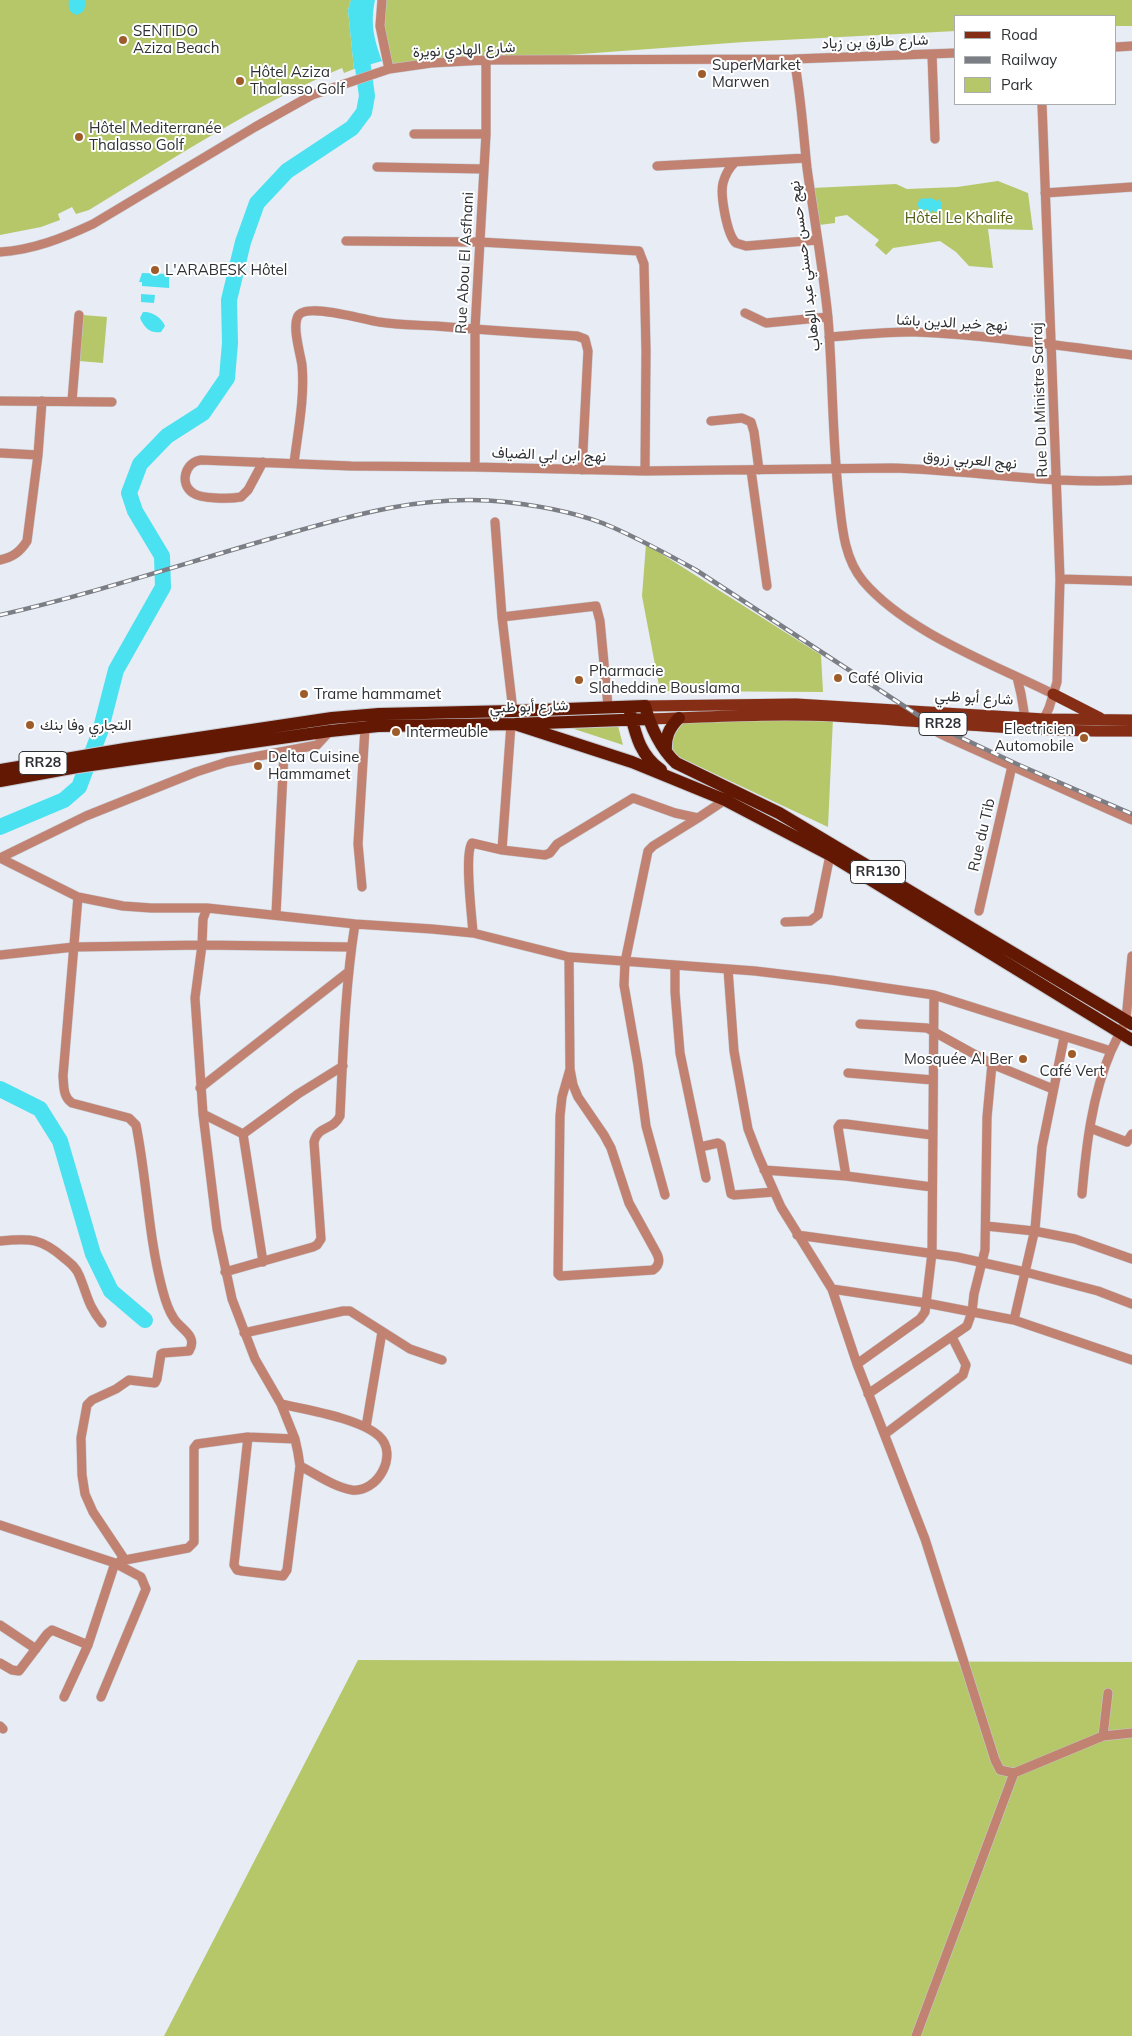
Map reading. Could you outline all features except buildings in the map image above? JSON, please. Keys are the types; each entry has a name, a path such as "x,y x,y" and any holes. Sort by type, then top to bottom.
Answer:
{"highway":[{"name":"شارع أبو ظبي","path":"0,770 86,755 332,718 379,714 513,720 608,706 645,706"},
{"name":"RR130","path":"629,706 635,733 644,754 669,776 725,800 830,856 1132,1040"},
{"name":"RR130","path":"645,706 648,719 667,754 676,763 786,818 1129,1022"},
{"path":"667,754 668,733 671,726 679,718"},
{"name":"شارع أبو ظبي","path":"0,781 77,767 330,731 378,726 513,720 648,719"},
{"path":"513,720 669,776"}],"main road":[{"path":"1053,694 1104,720"},
{"name":"شارع أبو ظبي","path":"645,706 787,704 922,711 1026,723 1132,731"},
{"name":"شارع أبو ظبي","path":"648,719 824,716 930,723 1026,723"},
{"name":"شارع أبو ظبي","path":"1041,724 1132,720"}],"street":[{"path":"382,0 380,26 386,70"},
{"path":"1117,47 1132,46"},
{"name":"شارع طارق بن زياد","path":"794,59 954,53"},
{"path":"932,54 935,139"},
{"name":"شارع الهادي نويرة","path":"0,252 20,250 56,241 93,224 312,95 386,70 431,62 486,60 794,59"},
{"name":"نهج حسن حسني عبد الوهاب","path":"794,59 800,89 806,158 828,317 836,470 845,545 861,579 878,598 900,614 940,638 1053,694"},
{"name":"Rue Abou El Asfhani","path":"475,467 475,330 486,134 486,60"},
{"name":"Rue Du Ministre Sarraj","path":"1041,724 1048,711 1057,682 1060,580 1057,481 1051,384 1052,344 1042,105"},
{"path":"414,134 486,134"},
{"path":"657,166 806,158"},
{"path":"735,162 726,176 722,192 730,235 736,244 746,246 817,240"},
{"path":"377,167 484,169"},
{"path":"1045,193 1132,187"},
{"path":"346,242 480,242 634,250 641,254 644,264 646,351 645,471"},
{"path":"294,463 302,383 302,364 298,346 297,321 298,316 302,312 322,310 380,322 576,336 585,339 588,351 582,470"},
{"path":"745,313 766,324 828,317"},
{"path":"72,401 79,315"},
{"name":"نهج خير الدين باشا","path":"829,337 914,332 1052,344 1132,355"},
{"path":"0,401 112,402"},
{"path":"0,560 13,556 22,550 27,542 38,454 42,401"},
{"path":"711,421 742,418 751,422 754,432 755,470 767,586"},
{"path":"0,453 38,454"},
{"name":"نهج ابن ابي الضياف","path":"263,462 248,490 241,497 196,495 185,483 188,468 195,460 263,462 294,463 351,466 645,471 836,470"},
{"name":"نهج العربي زروق","path":"836,470 927,469 1057,481 1132,480"},
{"path":"495,522 502,617 513,720 502,850"},
{"path":"1060,580 1132,581"},
{"path":"502,617 596,606 600,621 608,706"},
{"path":"1017,677 1026,723"},
{"path":"922,711 939,733 1132,820"},
{"path":"362,887 358,844 365,728"},
{"path":"0,858 86,816 196,772 227,762 317,745 330,731"},
{"path":"276,914 284,752"},
{"name":"Rue du Tib","path":"979,911 1012,766"},
{"path":"473,933 469,867 470,846 472,843 502,850 550,853 556,844 633,798 675,813 698,818"},
{"path":"665,1195 646,1126 624,985 625,962 648,851 725,800"},
{"path":"785,922 810,921 818,915 830,856"},
{"path":"0,858 78,897 123,906 207,908 355,924 473,933 569,957 831,980 934,995 1064,1038 1111,1051"},
{"path":"78,897 63,1076 65,1095 67,1100 72,1103 129,1118 136,1125 155,1258 164,1297 172,1317 189,1334 192,1340 189,1351 163,1352 160,1357 155,1383 129,1380 116,1389 92,1400 85,1410 81,1438 82,1474 85,1494 93,1512 125,1560"},
{"path":"207,908 203,919 202,945 195,998 200,1088 217,1228 232,1299 255,1359 281,1404 294,1439 300,1466 285,1573 280,1576 237,1570 234,1565 248,1437"},
{"path":"225,1272 313,1247 320,1242 314,1142 320,1131 336,1123 340,1116 347,1006 347,973 355,924"},
{"path":"0,956 74,947 202,945 351,948"},
{"path":"1082,1194 1090,1128 1101,1080 1111,1051 1120,1033 1129,1022 1132,956"},
{"path":"569,957 570,1069 578,1097 611,1148 629,1203 659,1258 658,1264 653,1270 560,1276 558,1274 560,1116 562,1097 570,1069"},
{"path":"675,966 680,1053 706,1178"},
{"path":"728,970 734,1051 748,1129 774,1192 797,1235 832,1289 868,1394 925,1538 995,1760 1000,1770 1014,1773 1103,1736 1125,1735 1132,1732"},
{"path":"200,1088 347,973"},
{"path":"857,1364 920,1319 925,1312 932,1253 934,995"},
{"path":"860,1024 924,1027 992,1064 1053,1088"},
{"path":"1014,1320 1034,1231 1042,1147 1064,1038"},
{"path":"868,1394 967,1326 972,1312 974,1294 982,1263 986,1226 987,1116 992,1064"},
{"path":"243,1134 298,1094 343,1066"},
{"path":"848,1073 933,1080"},
{"path":"203,1114 243,1134"},
{"path":"846,1176 838,1127 840,1124 932,1134"},
{"path":"1090,1128 1128,1142 1132,1134"},
{"path":"243,1134 263,1262"},
{"path":"700,1147 718,1143 721,1145 731,1194 734,1196 774,1192"},
{"path":"764,1170 846,1176 932,1187"},
{"path":"986,1226 1034,1231 1075,1240 1132,1259"},
{"path":"797,1235 932,1253 982,1263 1098,1291 1132,1304"},
{"path":"0,1241 30,1240 43,1242 51,1246 74,1266 88,1304 102,1323"},
{"path":"832,1289 926,1303 1014,1320 1132,1360"},
{"path":"244,1333 343,1311 358,1314 382,1332 410,1349 442,1360"},
{"path":"366,1427 382,1332"},
{"path":"885,1434 963,1375 966,1365 952,1337"},
{"path":"281,1404 366,1427 378,1435 385,1443 387,1452 386,1463 381,1474 372,1484 354,1490 341,1487 300,1466"},
{"path":"115,1563 188,1548 192,1545 195,1538 195,1445 248,1437 294,1439"},
{"path":"0,1525 115,1563 141,1576 146,1589 101,1697"},
{"path":"64,1697 88,1645 115,1563"},
{"path":"0,1624 36,1649"},
{"path":"0,1663 16,1672 19,1671 52,1630 88,1645"},
{"path":"1103,1736 1108,1693"},
{"path":"916,2036 1014,1773"}],"green space":[{"name":"Hôtel Mediterranée Thalasso Golf","path":"0,0 351,0 348,10 354,69 344,73 342,68 244,116 89,210 76,214 72,207 58,214 60,220 41,227 0,235"},
{"path":"379,0 1132,0 1132,26 1117,26 1117,15 954,15 954,31 744,42 391,68 377,27"},
{"name":"Hôtel Le Khalife","path":"998,181 1028,193 1033,230 988,229 993,268 969,266 956,252 940,241 893,248 886,255 875,245 879,240 847,215 835,217 835,223 819,225 812,188 896,184 907,189 957,187"},
{"path":"83,315 107,317 103,363 79,361"},
{"path":"646,544 821,655 823,692 660,691 642,596"},
{"path":"833,718 828,827 662,749 678,720"},
{"path":"617,722 623,745 559,724"},
{"path":"358,1660 1132,1662 1132,2036 164,2036"}],"water":[{"path":"69,0 86,0 84,11 77,15 72,13 69,8"},
{"path":"351,0 375,0 374,31 382,61 354,69 348,10"},
{"path":"931,198 937,201 938,199 941,202 942,211 935,212 932,210 931,213 927,209 922,211 917,205 920,199"},
{"path":"142,273 169,274 169,288 142,286 142,282 139,282"},
{"path":"141,294 155,295 154,303 141,302"},
{"path":"143,312 153,314 162,320 165,326 161,332 151,331 143,324 140,318"}],"waterway":[{"path":"0,827 64,800 79,787 100,732 116,670 163,587 162,556 135,511 129,493 140,464 167,436 203,413 227,378 230,343 229,300 243,242 257,203 287,171 352,128 364,112 367,96 360,46"},
{"path":"0,1089 40,1109 60,1141 93,1254 111,1291 145,1320"}],"railway":[{"path":"0,615 103,588 330,522 388,508 446,501 476,500 546,508 600,522 655,548 696,570 930,723 1019,765 1132,814"}],"place":[{"name":"SENTIDO Aziza Beach","path":"123,40"},
{"name":"SuperMarket Marwen","path":"702,74"},
{"name":"Hôtel Aziza Thalasso Golf","path":"240,81"},
{"name":"Hôtel Mediterranée Thalasso Golf","path":"79,137"},
{"name":"L'ARABESK Hôtel","path":"155,270"},
{"name":"Café Olivia","path":"838,678"},
{"name":"Pharmacie Slaheddine Bouslama","path":"579,680"},
{"name":"Trame hammamet","path":"304,694"},
{"name":"التجاري وفا بنك","path":"30,725"},
{"name":"Intermeuble","path":"396,732"},
{"name":"Electricien Automobile","path":"1084,738"},
{"name":"Delta Cuisine Hammamet","path":"258,766"},
{"name":"Café Vert","path":"1072,1054"},
{"name":"Mosquée Al Ber","path":"1023,1059"}]}
